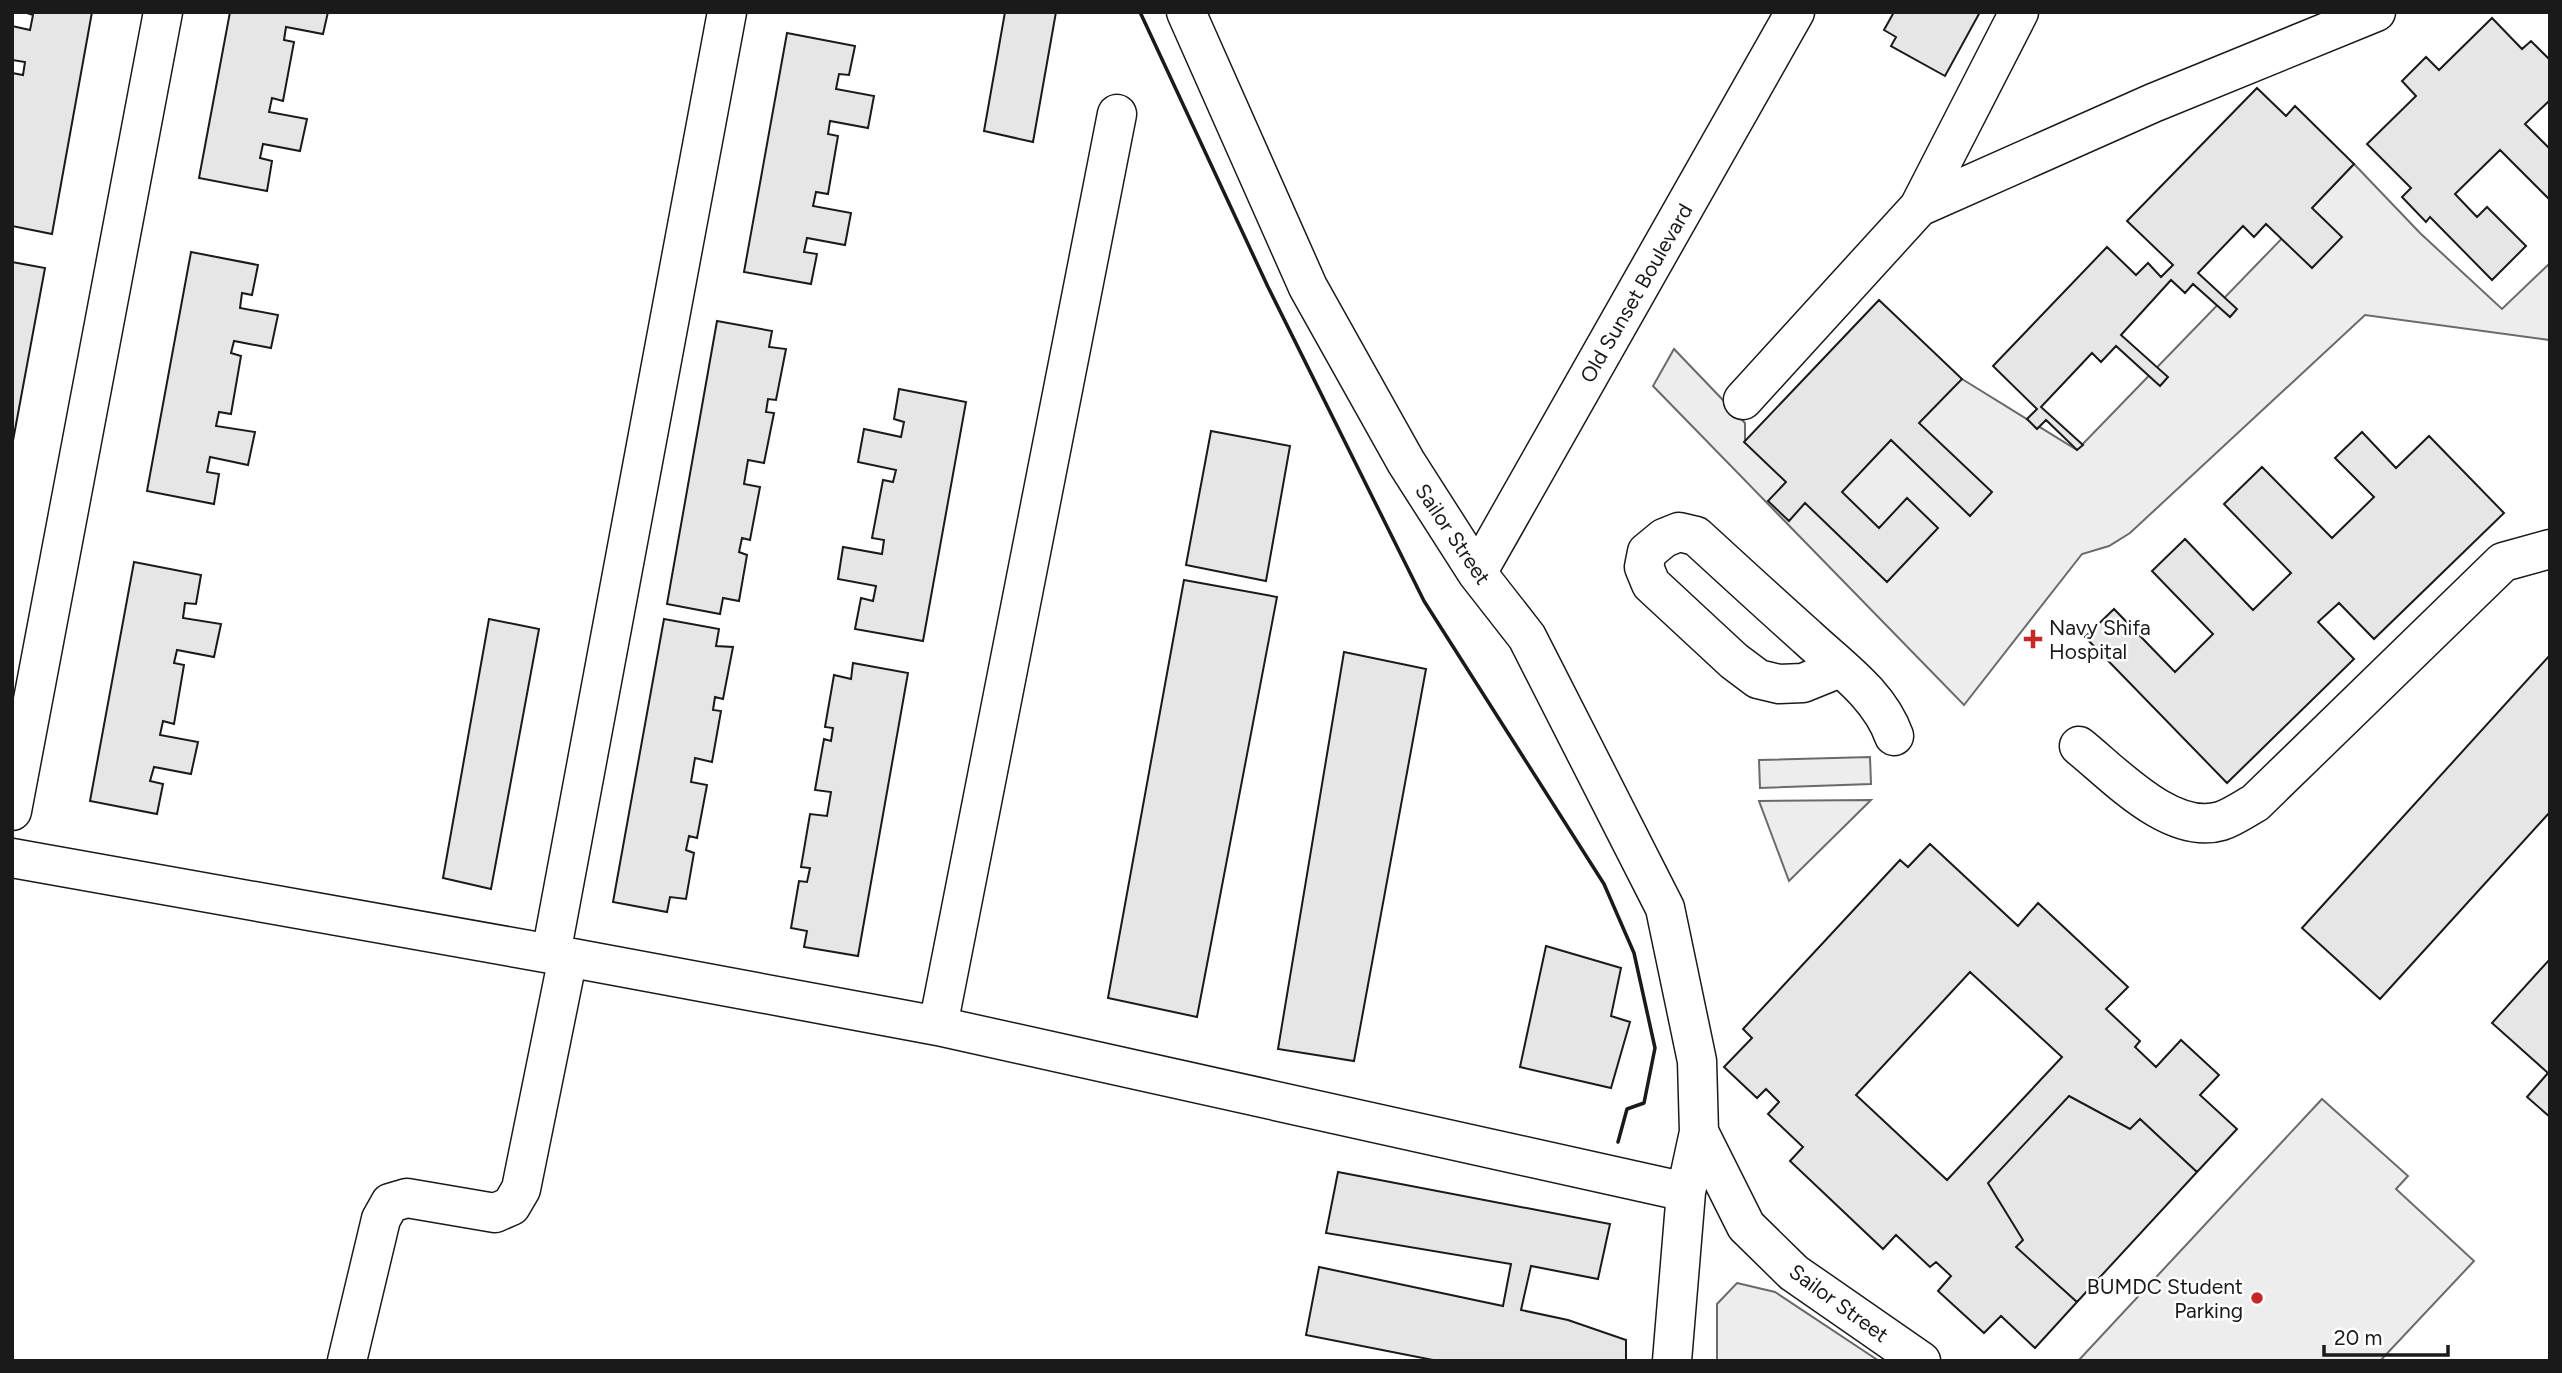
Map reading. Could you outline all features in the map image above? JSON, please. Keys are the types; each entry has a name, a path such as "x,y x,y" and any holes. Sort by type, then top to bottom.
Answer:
{"street":[{"path":"12,811 163,12"},
{"path":"346,1361 381,1219 390,1203 407,1198 495,1213 511,1206 521,1189 559,956 727,12"},
{"name":"Sailor Street","path":"1186,12 1308,287 1406,463 1477,573 1527,637 1665,908 1697,1061 1699,1132 1745,1226 1794,1273 1922,1361"},
{"name":"Old Sunset Boulevard","path":"1477,573 1795,12"},
{"path":"1743,400 1919,207 2019,12"},
{"path":"1919,207 2153,103 2376,12"},
{"path":"938,1026 1117,114"},
{"path":"1840,668 1803,683 1779,684 1758,680 1651,583 1644,567 1647,552 1664,538 1679,532 1696,536 1874,699 1888,719 1894,736"},
{"path":"2079,746 2152,806 2188,823 2221,821 2255,803 2503,562 2550,549"},
{"path":"12,858 938,1026 1686,1192"},
{"path":"1672,1361 1686,1192 1699,1132"}],"shaded area":[{"path":"2354,164 2420,233 2502,309 2550,263 2550,340 2365,315 2130,533 2109,546 2082,554 1964,705 1653,386 1674,349 1745,423 1745,442 1962,379 2077,450"},
{"path":"1870,757 1871,784 1760,788 1759,760"},
{"path":"1871,800 1789,881 1759,801"},
{"path":"2322,1099 2408,1176 2396,1189 2474,1261 2380,1361 2078,1361"},
{"path":"1737,1283 1775,1292 1879,1361 1717,1361 1717,1304"}],"building":[{"path":"24,12 92,12 52,234 12,226 12,73 23,75 25,62 12,60 12,26 30,30 33,15"},
{"path":"230,12 328,12 323,34 286,27 284,40 294,42 283,101 272,98 269,112 307,119 300,151 263,144 260,158 272,161 267,191 199,178"},
{"path":"1005,12 1056,12 1033,142 984,131"},
{"path":"1894,12 1980,12 1945,76 1891,46 1896,37 1884,30"},
{"path":"2492,18 2522,49 2531,41 2550,60 2550,100 2525,124 2550,149 2550,200 2500,150 2455,194 2477,217 2487,207 2526,246 2492,280 2430,217 2426,222 2402,197 2411,188 2367,144 2416,96 2402,81 2426,57 2439,70"},
{"path":"787,33 855,46 849,75 839,74 836,89 874,96 868,128 830,121 828,134 838,136 828,194 816,192 813,206 851,213 845,245 807,238 804,252 817,254 811,284 744,272"},
{"path":"2257,88 2286,116 2295,106 2354,164 2312,208 2342,237 2312,268 2266,224 2254,237 2243,226 2198,273 2237,309 2230,317 2193,284 2185,293 2171,280 2121,335 2168,377 2160,386 2116,346 2101,362 2092,353 2041,407 2083,445 2077,450 2046,420 2037,429 2027,419 2037,409 1993,366 2107,247 2136,275 2148,263 2161,277 2173,265 2127,221"},
{"path":"191,252 258,265 252,295 242,293 240,308 278,315 271,348 234,341 231,353 241,356 231,414 219,412 216,426 255,432 248,465 210,457 207,472 219,474 214,504 147,491"},
{"path":"12,262 45,268 12,446"},
{"path":"1879,300 1962,379 1919,423 1992,492 1970,516 1891,440 1842,492 1879,528 1907,498 1938,528 1887,582 1805,503 1789,521 1768,501 1786,482 1744,442"},
{"path":"717,321 772,331 769,347 786,349 776,400 768,399 766,412 774,413 764,463 748,460 744,484 760,487 750,540 742,538 739,552 747,555 739,601 723,598 720,614 667,604"},
{"path":"899,389 966,402 923,641 855,629 861,598 873,601 876,586 838,579 843,547 882,554 884,540 872,538 883,480 893,482 896,470 858,462 864,429 901,437 904,422 894,419"},
{"path":"1211,431 1290,446 1266,581 1186,565"},
{"path":"2362,432 2396,468 2429,436 2504,513 2374,639 2339,603 2318,622 2354,659 2227,783 2085,637 2114,609 2175,672 2213,634 2152,571 2185,539 2253,610 2291,573 2224,504 2262,467 2332,538 2374,497 2335,458"},
{"path":"134,562 201,575 196,604 185,603 183,618 221,624 214,657 177,650 174,663 184,665 174,724 163,721 160,735 198,742 191,774 154,767 150,781 163,784 157,814 90,801"},
{"path":"1184,580 1277,597 1197,1017 1108,998"},
{"path":"489,619 539,629 491,889 443,878"},
{"path":"664,619 719,629 716,646 733,647 723,699 715,697 713,710 721,711 712,762 695,758 691,782 707,785 697,838 689,836 686,850 694,853 686,899 670,897 667,912 613,902"},
{"path":"1344,652 1426,669 1354,1061 1278,1049"},
{"path":"2550,655 2550,812 2380,999 2302,928"},
{"path":"853,663 908,673 858,956 804,947 807,931 791,928 799,881 807,882 810,868 801,867 810,814 827,816 831,792 815,790 824,739 831,741 833,728 825,727 834,675 851,679"},
{"path":"1930,844 2018,926 2038,903 2128,987 2106,1009 2140,1041 2135,1047 2156,1067 2181,1040 2219,1075 2200,1095 2237,1129 2197,1172 2140,1119 2130,1129 2069,1096 1988,1183 2023,1240 2016,1247 2077,1302 2035,1348 2001,1316 1984,1333 1938,1291 1951,1276 1936,1262 1930,1267 1896,1235 1883,1249 1790,1161 1803,1147 1768,1114 1779,1102 1766,1089 1757,1098 1724,1067 1752,1038 1743,1029 1900,860 1908,867","holes":["1970,972 2062,1057 1947,1180 1856,1095"]},
{"path":"1546,946 1621,968 1611,1016 1630,1022 1611,1088 1520,1067"},
{"path":"2550,959 2550,1117 2527,1097 2548,1073 2492,1023"},
{"path":"2069,1096 2130,1129 2140,1119 2197,1172 2077,1302 2016,1247 2023,1240 1988,1183"},
{"path":"1338,1172 1610,1224 1598,1279 1531,1266 1521,1310 1568,1320 1626,1340 1626,1361 1438,1361 1306,1335 1319,1267 1503,1306 1511,1264 1326,1233"}],"wall":[{"path":"1140,12 1268,287 1424,601 1604,884 1634,953 1655,1048 1644,1103 1627,1109 1618,1142"}],"place":[{"name":"Navy Shifa Hospital","path":"2033,639"},
{"name":"BUMDC Student Parking","path":"2257,1298"}]}
